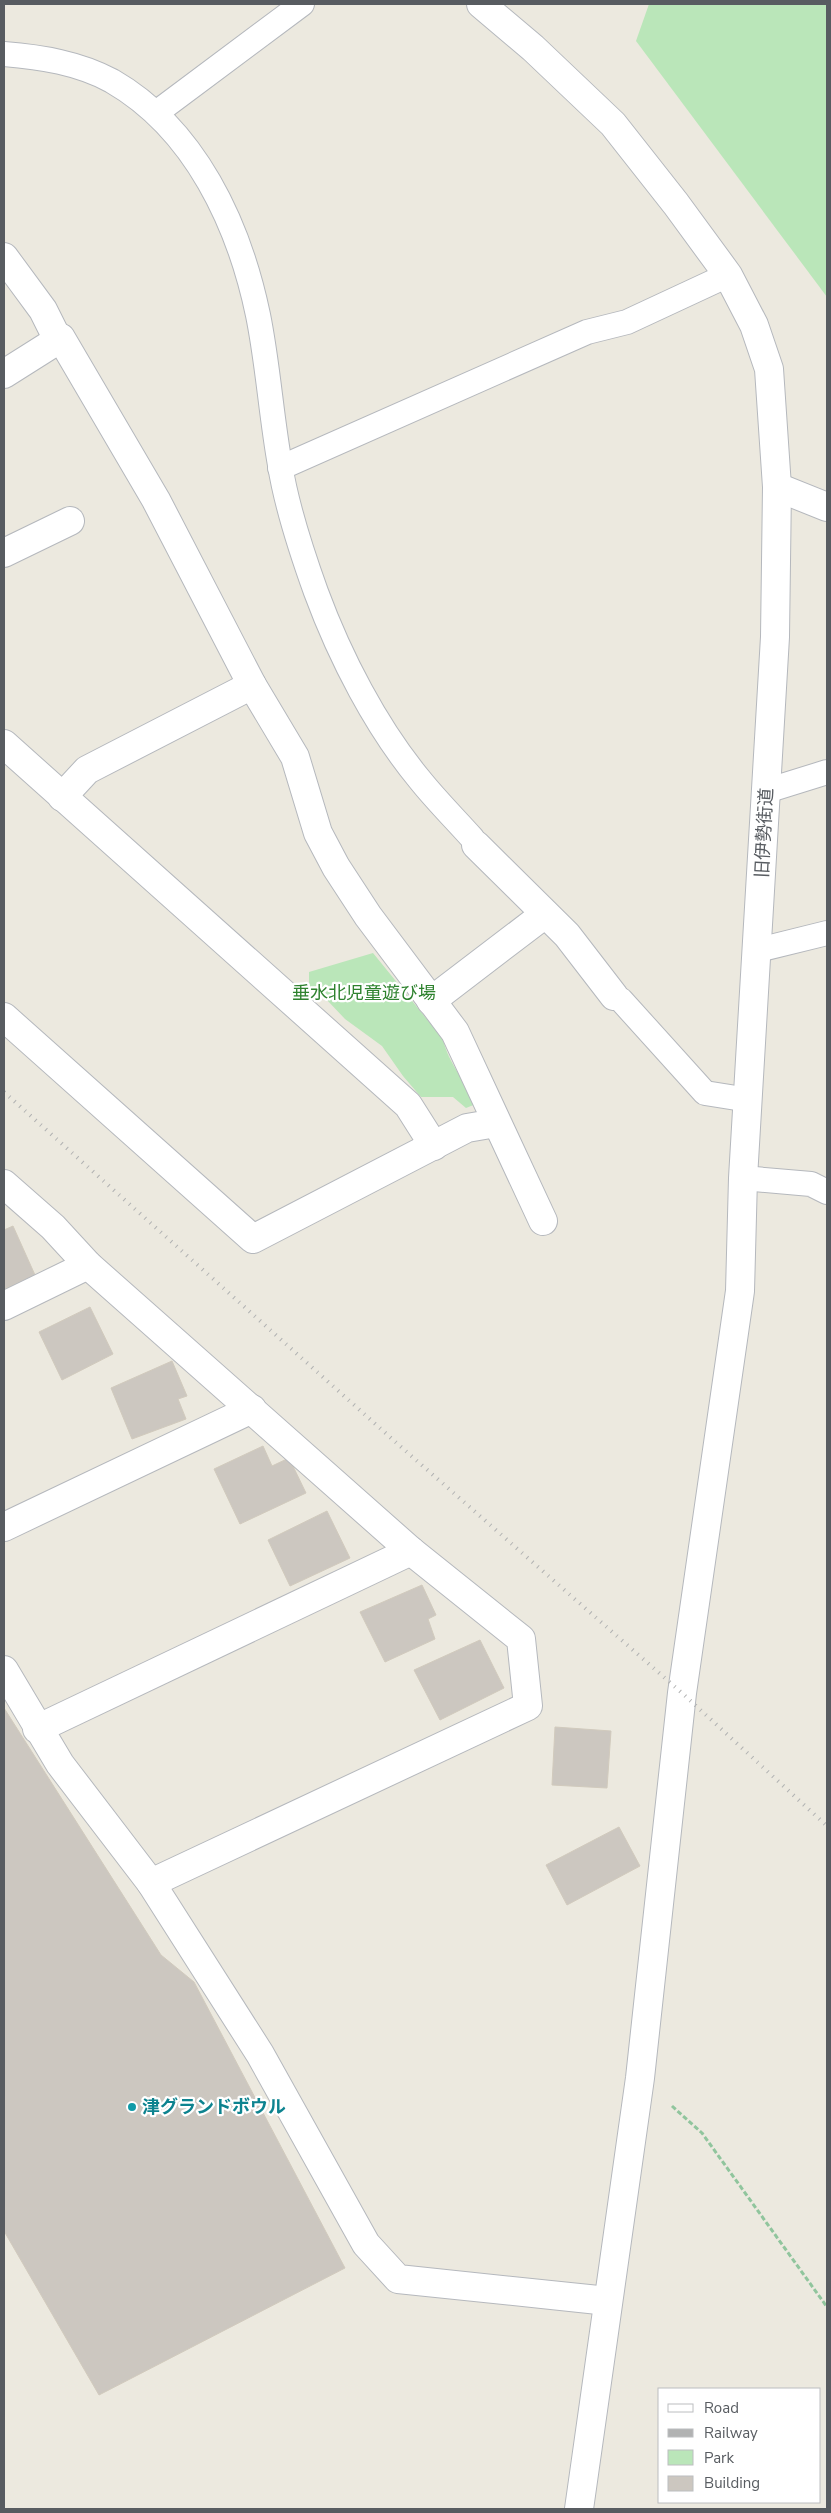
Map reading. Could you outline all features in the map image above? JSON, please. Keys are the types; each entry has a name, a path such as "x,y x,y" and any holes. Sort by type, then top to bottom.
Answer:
{"street":[{"name":"旧伊勢街道","path":"481,4 533,48 613,124 676,204 728,275 754,325 769,369 777,487 775,637 758,950 743,1178 740,1291 682,1694 640,2078 579,2509"},
{"path":"4,257 43,310 58,340"},
{"path":"4,374 61,338 156,500 252,685 295,756 318,833 336,867 368,916 455,1032 543,1221"},
{"path":"777,487 827,507"},
{"path":"4,553 70,521"},
{"path":"62,797 87,770 252,685"},
{"path":"4,744 408,1105 434,1146"},
{"path":"476,845 567,935 614,996"},
{"path":"431,1001 546,914"},
{"path":"4,1017 253,1239 466,1128 496,1123"},
{"path":"4,1184 53,1227 88,1265 411,1551 520,1639 528,1706 151,1883"},
{"path":"4,1306 88,1265"},
{"path":"4,1527 252,1409"},
{"path":"37,1729 411,1551"},
{"path":"4,1670 37,1729 60,1764 151,1883 260,2054 366,2244 398,2279 608,2301"}],"lane":[{"path":"156,113 302,4"},
{"path":"4,54 54,60 110,80 156,113 191,152 208,181 234,237 249,279 258,317 280,468 316,590 362,693 418,778 472,838 476,845"},
{"path":"280,468 587,332 627,322 728,275"},
{"path":"766,791 827,772"},
{"path":"758,950 827,933"},
{"path":"614,996 621,1000 705,1093 749,1100"},
{"path":"743,1178 822,1184"}],"path":[{"path":"640,2078 702,2133 827,2307"}],"green space":[{"path":"649,4 827,4 827,297 636,41"},
{"name":"垂水北児童遊び場","path":"373,953 443,1039 453,1064 476,1104 466,1108 453,1097 421,1097 403,1076 382,1046 345,1019 327,1000 309,987 309,972"}],"building":[{"path":"13,1226 35,1275 4,1289 4,1230"},
{"path":"90,1307 113,1354 62,1380 39,1332"},
{"path":"172,1361 187,1396 178,1399 186,1419 132,1439 111,1388"},
{"path":"263,1446 272,1466 289,1458 306,1493 240,1524 214,1469"},
{"path":"327,1511 350,1558 290,1586 268,1540"},
{"path":"422,1585 436,1615 428,1619 435,1639 385,1662 360,1612"},
{"path":"480,1640 504,1688 440,1720 414,1670"},
{"name":"津グランドボウル","path":"4,1708 161,1955 194,1982 345,2268 99,2395 4,2231"},
{"path":"555,1727 611,1731 607,1788 552,1785"},
{"path":"619,1827 640,1866 567,1905 546,1865"}],"railway":[{"path":"4,1092 400,1446 682,1693 827,1826"}],"place":[{"name":"津グランドボウル","path":"132,2107"}]}
